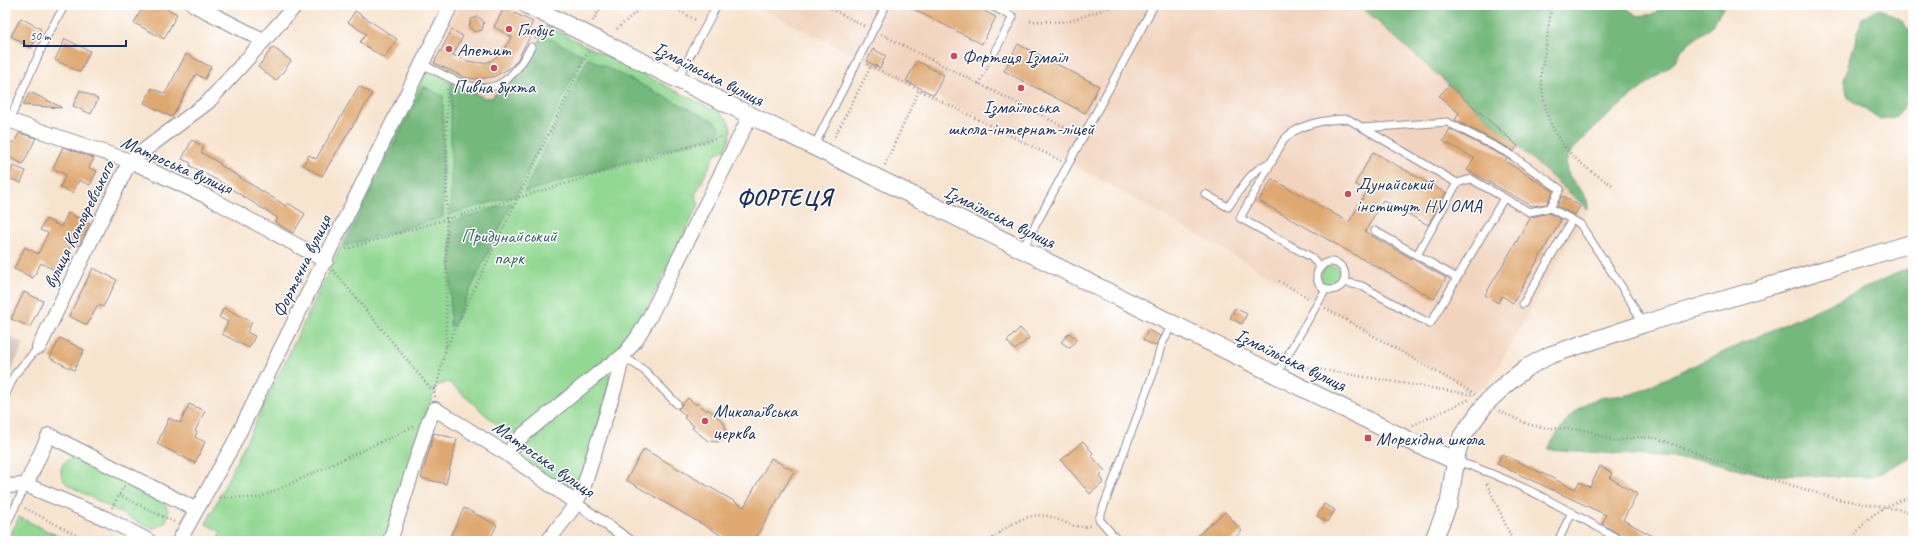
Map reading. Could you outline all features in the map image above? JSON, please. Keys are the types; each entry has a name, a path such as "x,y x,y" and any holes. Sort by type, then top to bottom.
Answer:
{"street":[{"path":"194,5 263,40"},
{"name":"вулиця Котляревського","path":"39,347 130,162 208,102 296,5"},
{"name":"Фортечна вулиця","path":"179,541 195,509 233,445 326,261 451,5"},
{"name":"Ізмаїльська вулиця","path":"527,5 813,148 1433,452 1456,461"},
{"path":"507,454 529,430 600,372 623,356 637,338 649,318 750,116"},
{"name":"Матроська вулиця","path":"7,119 130,162 208,197 326,261"},
{"path":"1433,541 1449,503 1459,444 1466,428 1487,402 1514,376 1550,355 1643,324 1913,243"},
{"path":"548,541 576,503 587,476 616,387 623,356"},
{"name":"Матроська вулиця","path":"432,414 507,454 630,541"},
{"path":"390,541 432,414"},
{"path":"26,485 49,435 195,509"},
{"path":"5,486 26,485 107,519 149,541"}],"lane":[{"path":"7,119 47,36 65,5"},
{"path":"677,80 717,5"},
{"path":"813,148 886,5"},
{"path":"990,5 1013,17 995,51"},
{"path":"1022,250 1154,5"},
{"path":"422,64 470,86 487,87 496,85 517,71 531,47"},
{"path":"1321,267 1311,258 1240,218 1287,136 1298,128 1341,119 1348,119 1457,183"},
{"path":"1363,128 1440,121 1454,124 1508,153 1560,188 1550,208"},
{"path":"1205,194 1228,207 1254,173 1265,164 1272,162"},
{"path":"1417,255 1457,183 1471,179 1529,212 1550,208 1572,220 1582,228 1629,298 1643,324"},
{"path":"1344,282 1362,286 1430,324 1504,198"},
{"path":"1523,304 1572,220"},
{"path":"1375,232 1457,278"},
{"path":"1328,263 1341,266 1345,273 1344,282 1334,290 1326,289 1318,279 1321,267 1328,263"},
{"path":"1276,375 1326,289"},
{"path":"1118,541 1099,519 1153,374 1161,346 1172,324"},
{"name":"вулиця Котляревського","path":"5,396 15,374 39,347"},
{"path":"623,356 645,371 677,404"},
{"path":"1456,461 1488,472 1572,512 1622,541"},
{"path":"5,527 26,485"},
{"path":"1558,541 1572,512"}],"path":[{"path":"591,25 602,5"},
{"path":"617,29 644,5"},
{"path":"670,5 706,26"},
{"path":"824,5 870,29"},
{"path":"1030,21 1066,22 1108,8 1110,5"},
{"path":"1550,5 1551,10 1541,75 1546,105 1553,132 1570,154 1592,173 1614,186"},
{"path":"531,47 542,25"},
{"path":"877,32 1064,127"},
{"path":"979,84 995,51"},
{"path":"203,496 259,498 432,414 434,389 436,389 446,348 588,52"},
{"path":"858,60 1068,165"},
{"path":"831,144 872,66"},
{"path":"446,348 448,77"},
{"path":"885,165 919,90"},
{"path":"340,251 722,137"},
{"path":"326,261 432,390 434,389"},
{"path":"1279,281 1314,302"},
{"path":"1322,306 1480,396"},
{"path":"1292,365 1480,396"},
{"path":"1412,425 1460,402 1480,396"},
{"path":"1496,409 1515,420 1530,425 1586,430 1614,441 1639,437 1656,438 1767,478 1837,499 1902,510 1913,515"},
{"path":"107,519 130,475"},
{"path":"1487,484 1513,541"},
{"path":"119,495 185,528"},
{"path":"1852,541 1869,517 1893,503 1913,496"},
{"path":"24,508 87,541"},
{"path":"990,541 1007,528 1028,517 1048,516 1078,527 1092,525 1099,519"}],"shaded area":[{"path":"461,5 505,5 547,26 521,74 506,86 497,90 492,98 484,98 427,70"},
{"name":"Дунайський інститут НУ ОМА","path":"753,5 1359,5 1588,209 1487,386 1475,392 1076,166"},
{"path":"5,336 24,343 5,384"}],"green space":[{"path":"1359,5 1622,5 1638,16 1654,14 1663,5 1725,5 1712,26 1682,49 1675,62 1613,111 1580,142 1569,155 1566,165 1567,171 1586,197 1588,209"},
{"path":"1880,9 1900,19 1913,35 1913,95 1895,118 1880,120 1848,98 1844,80 1862,18"},
{"name":"Придунайський парк","path":"547,26 720,113 725,117 730,125 731,130 729,140 725,150 716,153 695,195 699,204 644,314 632,333 617,349 520,431 510,434 505,432 449,382 436,386 384,541 224,541 218,538 221,532 206,524 427,70 484,98 492,98 498,91 520,75 524,70 532,58"},
{"path":"542,35 583,55 516,195 451,214 451,82 484,98 492,98 498,91 517,78 524,70"},
{"path":"588,58 715,122 720,128 718,135 524,192"},
{"path":"423,86 443,96 443,217 344,246"},
{"path":"512,203 453,326 450,326 451,222"},
{"path":"1331,266 1338,269 1341,276 1338,283 1331,286 1324,283 1321,276 1324,269"},
{"path":"1913,266 1913,456 1871,477 1764,475 1703,460 1547,449 1561,427 1579,408 1586,403 1602,398 1628,395 1643,390 1651,385"},
{"path":"607,373 612,376 580,487 571,493 517,454 519,446"},
{"path":"77,456 163,501 168,511 168,516 164,523 155,528 149,528 68,485 62,476 62,467 71,457"},
{"path":"19,517 68,541 8,541"}],"building":[{"path":"144,5 160,5 177,14 164,39 134,23"},
{"path":"905,5 972,5 996,17 982,44"},
{"path":"504,8 533,22 528,31 532,33 516,62 510,68 493,77 474,79 464,77 434,63 452,30 463,36 453,55 467,61 481,63 488,62 500,55 512,37 494,27"},
{"path":"355,11 397,39 384,58 360,42 366,34 348,22"},
{"path":"478,17 484,22 482,30 475,32 469,27 471,19"},
{"path":"21,18 41,29 31,48 11,36"},
{"path":"65,39 90,51 80,72 55,60"},
{"path":"1018,44 1099,86 1085,113 1004,71"},
{"path":"273,47 291,61 276,81 258,67"},
{"path":"873,49 886,56 880,68 867,61"},
{"path":"186,54 211,67 205,79 196,74 172,117 144,103 152,88 165,94"},
{"path":"917,61 944,75 934,95 906,81"},
{"path":"1449,85 1518,146 1514,151 1455,120 1459,113 1439,96"},
{"path":"359,86 372,94 322,176 303,165 309,155 316,159"},
{"path":"80,90 98,99 91,114 73,106"},
{"path":"30,92 61,107 61,108 23,105"},
{"path":"1450,129 1507,158 1505,161 1553,191 1547,204 1532,206 1467,170 1474,158 1443,141"},
{"path":"19,133 36,138 23,164 5,155 5,139 14,143"},
{"path":"192,140 203,146 202,153 221,164 220,165 286,206 288,203 305,214 293,233 275,222 278,218 217,180 190,166 191,163 182,159"},
{"path":"63,147 94,158 89,168 97,171 90,185 79,180 73,193 60,187 66,175 53,168"},
{"path":"1373,152 1446,193 1428,225 1383,200 1365,232 1446,278 1434,299 1259,201 1272,179 1349,222 1367,191 1355,184"},
{"path":"13,166 26,171 21,183 8,178"},
{"path":"1562,196 1580,206 1575,215 1557,206"},
{"path":"68,213 90,224 79,246 73,242 58,272 41,263 33,278 14,269 25,247 38,254 48,233 40,230 46,219 61,227"},
{"path":"1549,213 1561,220 1513,303 1502,296 1498,303 1485,295 1531,217"},
{"path":"93,268 117,280 103,307 98,305 87,325 69,316"},
{"path":"24,292 43,301 30,327 11,319"},
{"path":"224,308 252,322 247,332 255,336 249,348 222,334 228,322 219,317"},
{"path":"1235,308 1247,314 1242,324 1230,318"},
{"path":"1020,328 1029,338 1015,350 1007,341"},
{"path":"1148,330 1160,336 1155,346 1143,340"},
{"path":"1069,333 1077,339 1070,348 1061,342"},
{"path":"60,338 84,350 74,370 50,358"},
{"name":"Миколаївська церква","path":"688,398 696,405 697,403 707,411 708,409 724,423 726,431 724,438 718,442 708,441 692,428 694,426 684,418 686,416 678,409"},
{"path":"189,404 205,411 195,431 197,432 195,437 205,442 195,463 157,444 169,418 180,423"},
{"path":"434,433 457,439 446,484 421,478"},
{"path":"1083,441 1093,453 1091,455 1105,471 1100,476 1104,482 1090,494 1061,460"},
{"path":"644,449 744,507 771,458 794,471 754,541 724,541 726,538 626,480"},
{"path":"1502,454 1575,489 1579,482 1590,487 1600,466 1612,473 1610,478 1637,494 1623,520 1662,541 1627,541 1624,537 1602,524 1606,515 1497,464"},
{"path":"1324,504 1335,510 1327,522 1317,516"},
{"path":"464,508 497,525 489,541 448,541"},
{"path":"1225,512 1242,531 1231,541 1191,541"}],"place":[{"name":"Глобус","path":"509,29"},
{"name":"Апетит","path":"449,49"},
{"name":"Фортеця Ізмаїл","path":"954,56"},
{"name":"Пивна бухта","path":"494,68"},
{"name":"Ізмаїльська школа-інтернат-ліцей","path":"1021,88"},
{"name":"Дунайський інститут НУ ОМА","path":"1348,194"},
{"name":"Миколаївська церква","path":"705,421"},
{"name":"Морехідна школа","path":"1368,438"}],"district":[{"name":"ФОРТЕЦЯ","path":"785,197"}]}
